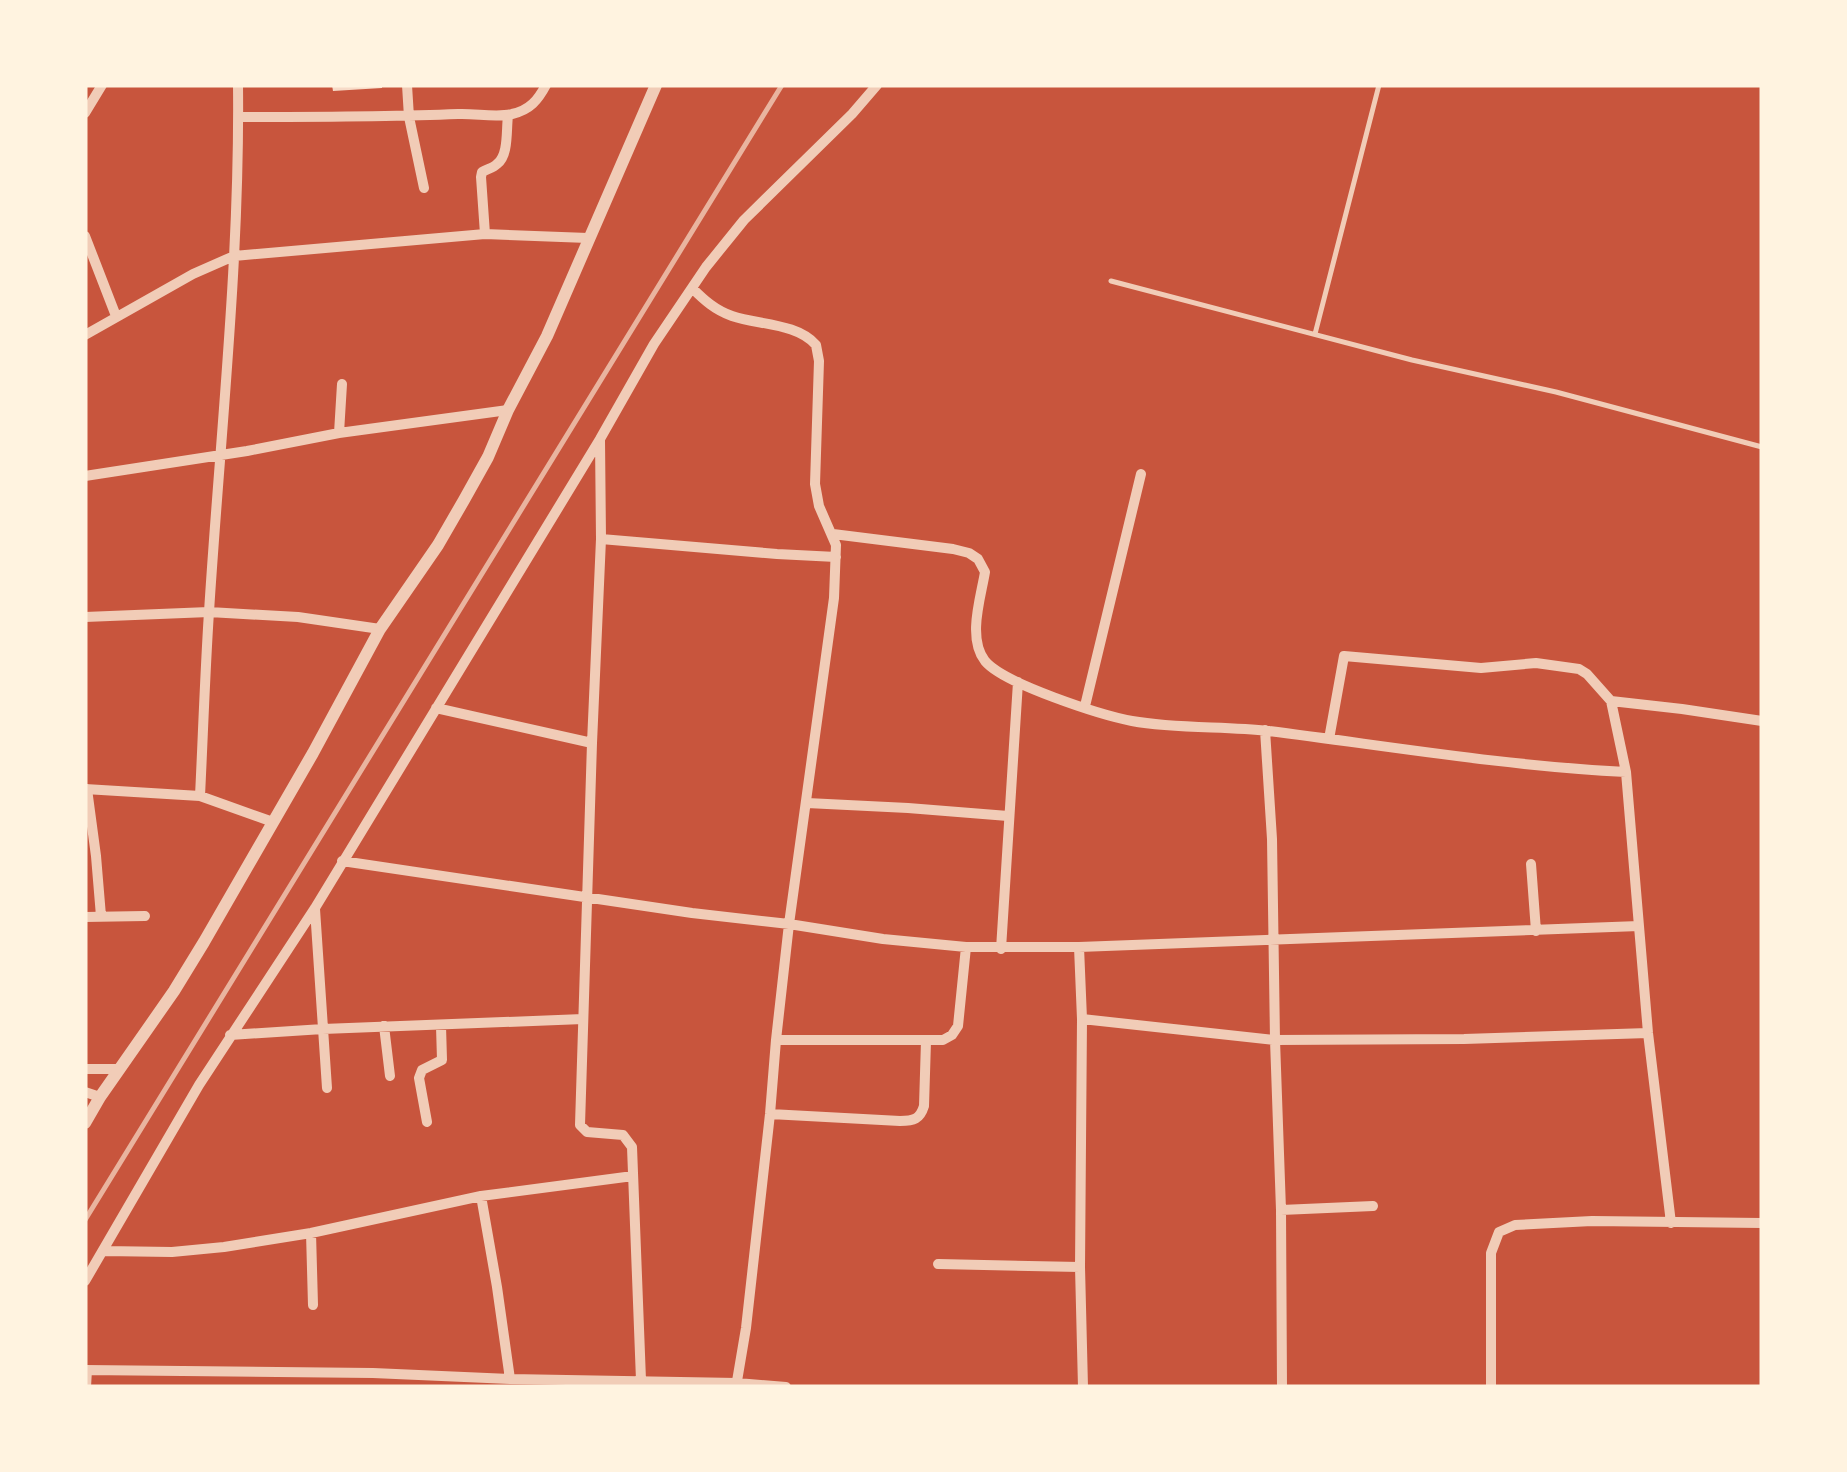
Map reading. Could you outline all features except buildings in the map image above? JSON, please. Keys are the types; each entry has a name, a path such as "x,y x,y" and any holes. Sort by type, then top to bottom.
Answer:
{"street":[{"path":"85,113 102,85"},
{"path":"200,796 234,256 238,85"},
{"path":"406,85 424,188"},
{"path":"239,117 508,116 526,110 546,85"},
{"path":"85,1123 184,975 314,753 380,629 438,544 488,457 547,336 656,85"},
{"path":"85,1281 230,1035 315,908 630,384 692,288 744,220 877,85"},
{"path":"485,234 482,172 501,160 508,116"},
{"path":"85,334 193,274 234,256 485,234 588,238"},
{"path":"85,236 116,316"},
{"path":"692,288 708,305 731,316 800,333 816,345 819,361 815,484 819,506 833,534 836,557 834,598 789,924 737,1385"},
{"path":"339,433 342,384"},
{"path":"85,476 339,433 508,410"},
{"path":"600,438 601,540 581,1128 623,1135 632,1147 641,1380"},
{"path":"1085,706 1141,474"},
{"path":"833,534 969,553 982,562 985,572 977,630 979,650 992,668 1018,682 1136,722 1265,730 1518,764 1626,772"},
{"path":"601,540 836,557"},
{"path":"85,616 209,612 298,617 380,629"},
{"path":"1329,739 1343,659 1348,655 1481,668 1552,664 1587,674 1611,701 1630,797 1648,1033 1671,1223"},
{"path":"1001,949 1018,682"},
{"path":"1611,701 1762,721"},
{"path":"436,708 592,743"},
{"path":"1265,730 1272,840 1282,1387"},
{"path":"101,916 86,789 200,796 274,822"},
{"path":"807,804 1008,816"},
{"path":"342,860 883,939 1001,949 1639,926"},
{"path":"1531,864 1536,931"},
{"path":"315,908 327,1088"},
{"path":"85,917 146,916"},
{"path":"776,1040 944,1040 956,1031 966,947"},
{"path":"1078,948 1082,1020 1083,1387"},
{"path":"230,1035 583,1019"},
{"path":"1082,1020 1275,1040 1648,1033"},
{"path":"384,1026 390,1076"},
{"path":"426,1122 420,1074 442,1060 441,1026"},
{"path":"770,1114 916,1120 924,1106 926,1041"},
{"path":"85,1069 120,1069"},
{"path":"85,1092 100,1097"},
{"path":"104,1251 224,1247 311,1233 480,1196 634,1176"},
{"path":"480,1196 498,1287 510,1379"},
{"path":"1281,1210 1373,1206"},
{"path":"1491,1387 1491,1253 1499,1232 1515,1225 1592,1221 1762,1223"},
{"path":"311,1233 313,1305"},
{"path":"938,1264 1080,1267"},
{"path":"86,1387 86,1370 373,1373 786,1387"},
{"path":"255,1372 256,1387"},
{"path":"373,1373 374,1387"}],"lane":[{"path":"1314,334 1378,85"},
{"path":"1111,281 1412,360 1556,392 1762,448"}],"railway":[{"path":"85,1220 782,85"}]}
